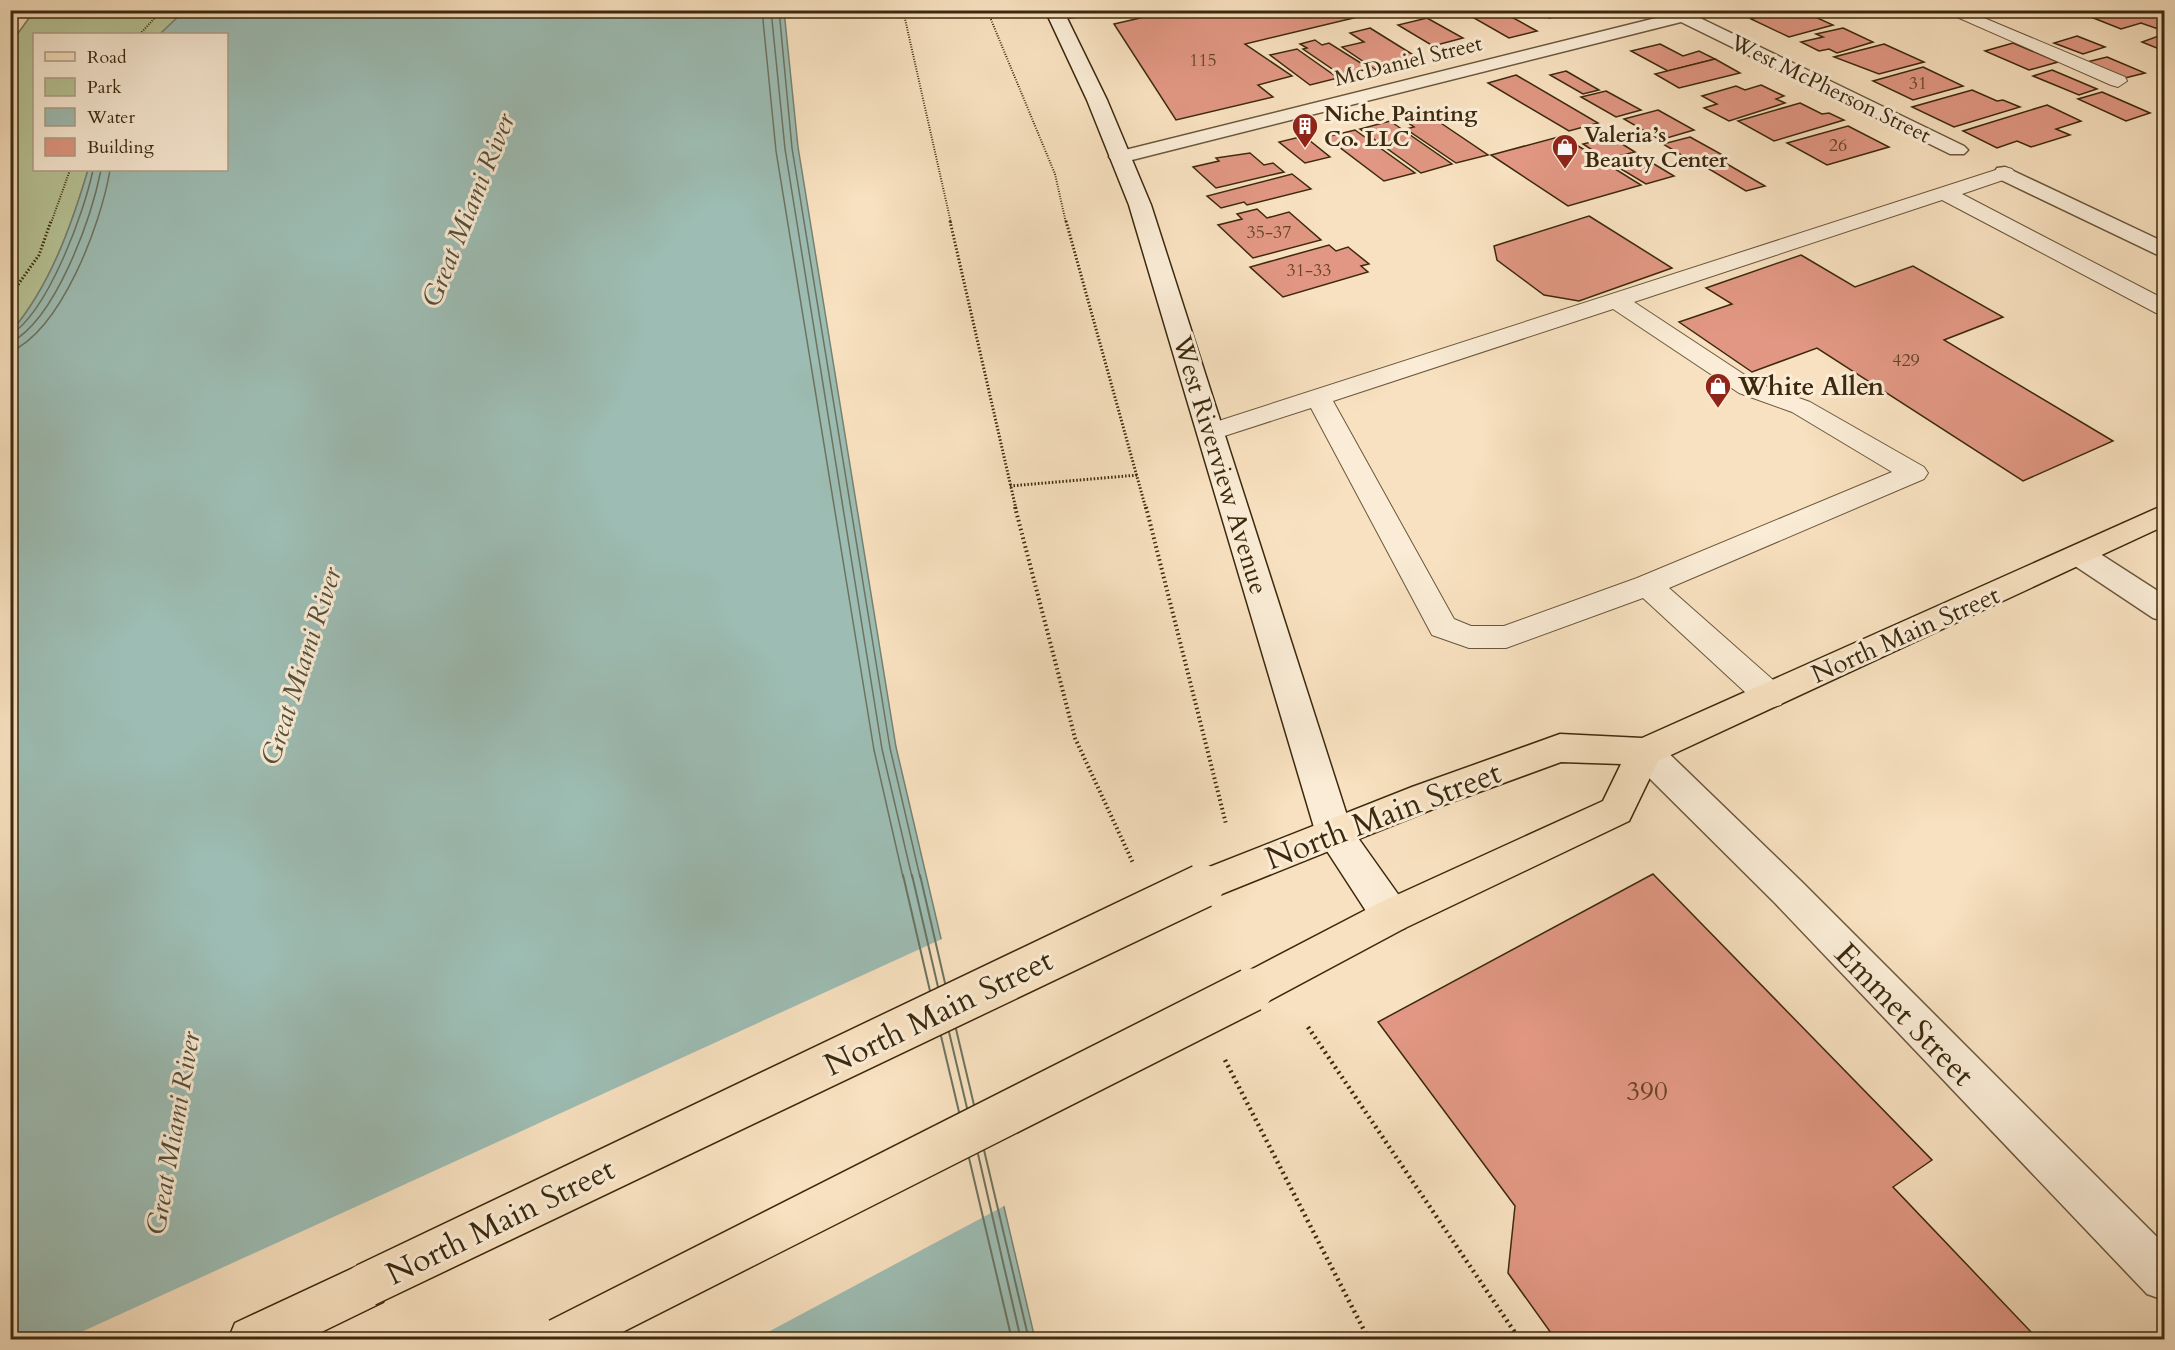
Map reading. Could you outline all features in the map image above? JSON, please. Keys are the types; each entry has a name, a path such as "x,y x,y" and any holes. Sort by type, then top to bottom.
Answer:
{"main road":[{"name":"North Main Street","path":"252,1340 1202,886 1560,748 1645,752 2164,515"},
{"path":"559,1340 1251,990 1391,916 1616,811 1645,752"}],"street":[{"name":"McDaniel Street","path":"1120,157 1678,14 1708,10"},
{"name":"West Riverview Avenue","path":"1055,12 1140,205 1212,432 1334,834 1391,916"},
{"name":"West McPherson Street","path":"1678,14 1957,150"},
{"path":"2005,173 2164,251"},
{"path":"2080,555 2164,610"},
{"name":"Emmet Street","path":"1645,752 1788,892 2164,1277"}],"lane":[{"path":"1055,12 1083,10"},
{"path":"1949,10 2118,81"},
{"path":"1212,432 2005,173"},
{"path":"1944,193 2164,308"},
{"path":"1318,397 1443,627 1469,637 1506,637 1647,585 1914,473 1801,407 1748,388 1616,300"},
{"path":"1647,585 1770,696"}],"path":[{"path":"141,33 162,10"},
{"path":"903,10 1010,486 1075,738 1135,867"},
{"path":"987,10 1055,174 1071,242 1138,475 1226,824"},
{"path":"10,296 39,255 70,171"},
{"path":"1010,486 1138,475"},
{"path":"1308,1027 1520,1340"},
{"path":"1220,1050 1245,1104 1369,1340"}],"green space":[{"path":"34,11 185,11 161,33 33,33 33,171 88,171 74,213 48,276 11,332 11,43"}],"water":[{"name":"Great Miami River","path":"185,10 784,11 798,147 896,747 1035,1339 11,1340 11,332 48,276 74,213 88,171 228,171 228,33 161,33"}],"pier":[{"path":"944,938 1006,1205 753,1340 66,1339"}],"building":[{"path":"1175,10 1387,10 1245,44 1292,76 1258,85 1273,97 1176,120 1114,24"},
{"path":"1460,10 1499,10 1537,31 1509,38"},
{"path":"1515,10 1568,10 1572,13 1549,18 1541,13 1526,17"},
{"path":"1784,10 1800,10 1833,25 1789,37 1751,19"},
{"path":"2110,10 2158,10 2164,13 2164,31 2141,23 2121,29 2091,17 2112,11"},
{"path":"1427,18 1463,38 1433,46 1398,25"},
{"path":"1370,28 1420,59 1376,70 1342,47 1364,42 1350,33"},
{"path":"1843,28 1873,42 1837,53 1829,49 1819,51 1801,42 1823,37 1816,34"},
{"path":"2164,34 2164,51 2142,42"},
{"path":"2077,36 2105,47 2083,54 2054,43"},
{"path":"1315,40 1322,45 1329,43 1372,70 1344,77 1303,49 1307,48 1300,44"},
{"path":"2013,43 2058,62 2029,70 1985,51"},
{"path":"1660,44 1683,56 1699,51 1715,59 1668,71 1631,51"},
{"path":"1884,44 1924,62 1879,74 1834,57"},
{"path":"1297,49 1338,78 1310,85 1270,55"},
{"path":"2107,57 2145,73 2121,79 2083,63"},
{"path":"1715,59 1740,73 1679,88 1655,74"},
{"path":"1923,67 1963,86 1913,100 1873,81"},
{"path":"2052,70 2097,89 2079,95 2033,76"},
{"path":"1566,71 1599,90 1583,94 1550,75"},
{"path":"1516,75 1598,123 1569,131 1488,83"},
{"path":"1761,85 1784,96 1776,99 1785,103 1729,121 1704,108 1717,104 1702,96 1736,86 1745,90"},
{"path":"1972,90 1997,101 2003,100 2020,107 1954,127 1912,107"},
{"path":"1606,91 1641,110 1616,117 1581,97"},
{"path":"2102,92 2150,113 2126,121 2078,99"},
{"path":"1800,103 1822,114 1829,113 1844,120 1774,141 1738,121"},
{"path":"2047,105 2081,121 2056,129 2070,135 2031,147 2017,141 1997,148 1963,131"},
{"path":"1658,110 1694,130 1660,140 1624,119"},
{"path":"1423,111 1488,155 1456,163 1406,129 1414,127 1400,117"},
{"path":"1390,121 1452,164 1421,173 1360,129"},
{"path":"1848,126 1889,147 1827,165 1787,143"},
{"path":"1355,130 1415,173 1384,181 1326,137"},
{"name":"Niche Painting Co. LLC","path":"1304,136 1330,157 1305,163 1279,142"},
{"name":"Valeria’s Beauty Center","path":"1562,136 1641,185 1568,206 1491,155"},
{"path":"1611,137 1635,152 1606,159 1583,144"},
{"path":"1690,137 1728,158 1700,166 1663,144"},
{"path":"1250,153 1264,165 1273,163 1284,172 1216,188 1193,167 1219,161 1216,158"},
{"path":"1639,155 1674,176 1646,184 1611,163"},
{"path":"1727,164 1765,186 1746,191 1709,169"},
{"path":"1292,174 1311,189 1247,205 1244,202 1221,208 1207,196"},
{"path":"1257,209 1267,218 1289,212 1321,240 1253,258 1218,225 1242,219 1237,214"},
{"path":"1589,216 1672,268 1579,301 1544,295 1497,260 1494,246"},
{"path":"1329,245 1336,251 1348,247 1369,264 1361,266 1368,272 1283,297 1250,267"},
{"path":"1801,255 1855,287 1913,266 2003,317 1944,340 2113,441 2023,481 1817,348 1752,372 1679,322 1732,304 1706,288"},
{"path":"1653,874 1932,1160 1893,1187 2033,1334 2026,1340 1556,1340 1508,1273 1515,1206 1378,1022"}],"place":[{"name":"Niche Painting Co. LLC","path":"1305,149"},
{"name":"Valeria’s Beauty Center","path":"1565,170"},
{"name":"White Allen","path":"1718,409"}]}
